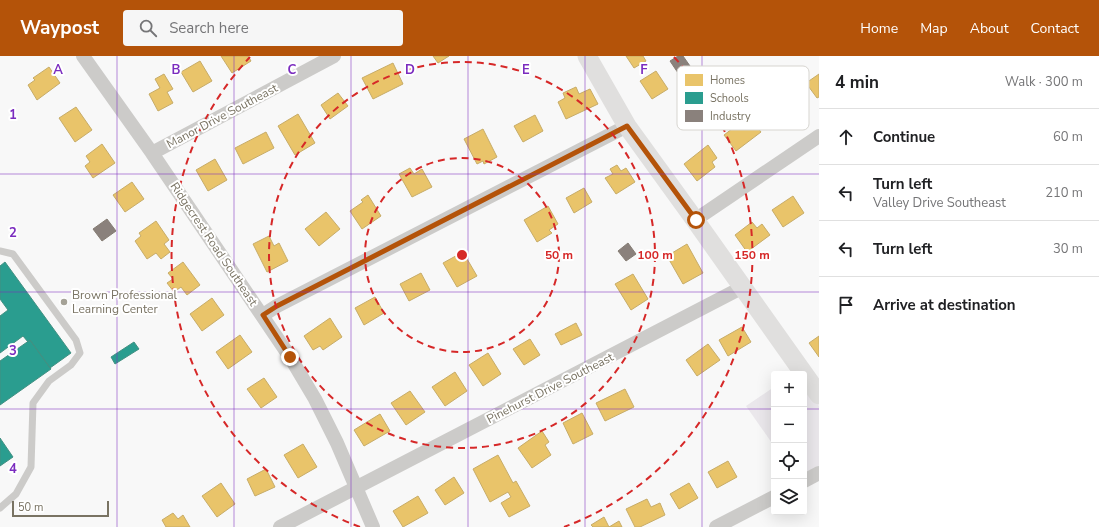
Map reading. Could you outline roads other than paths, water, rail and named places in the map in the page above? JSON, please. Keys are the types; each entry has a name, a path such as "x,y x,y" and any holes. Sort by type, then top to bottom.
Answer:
{"street":[{"name":"Ridgecrest Road Southeast","path":"83,56 152,153 290,357 315,399 357,488 373,527"},
{"name":"Manor Drive Southeast","path":"152,153 334,56"},
{"path":"587,56 627,126 696,220 819,395"},
{"path":"263,315 277,306 627,126"},
{"path":"696,220 819,136"},
{"name":"Pinehurst Drive Southeast","path":"280,527 743,287"},
{"path":"807,479 819,473"},
{"path":"716,527 771,499"}],"lane":[{"path":"0,251 13,254 76,340 80,353 71,365 49,381 33,403 31,467 16,494 0,508"}],"place":[{"name":"Brown Professional Learning Center","path":"64,302"}]}
